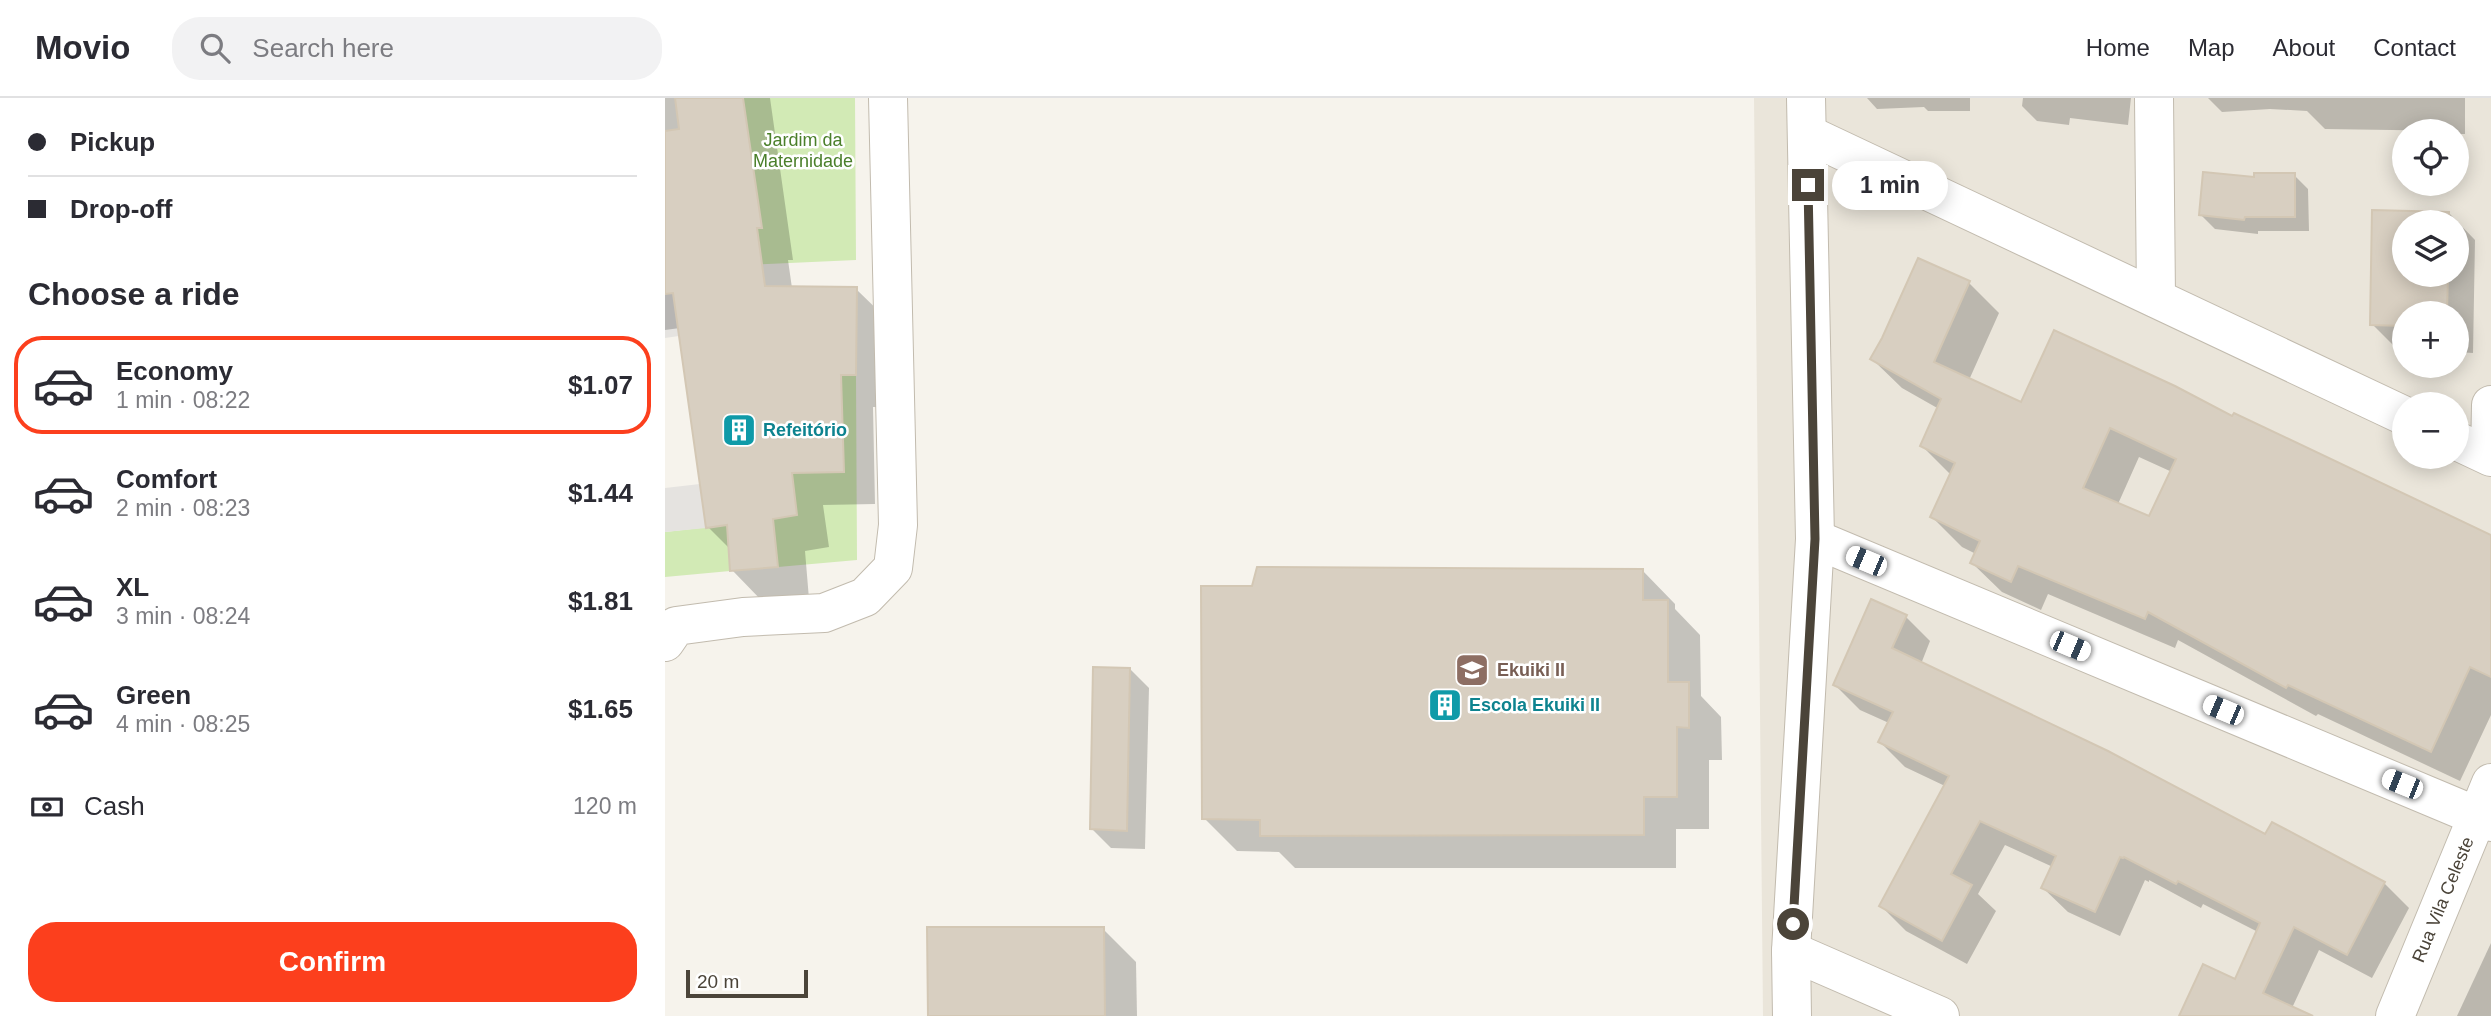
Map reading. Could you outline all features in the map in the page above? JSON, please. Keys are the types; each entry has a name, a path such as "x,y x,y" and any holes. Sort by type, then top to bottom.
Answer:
{"street":[{"path":"665,642 676,626 743,617 824,613 865,597 893,568 898,525 888,98"},
{"path":"2154,98 2156,298"},
{"path":"1792,1016 1791,951 1815,539 1807,116 2156,298 2392,410"},
{"path":"2479,451 2491,405"},
{"path":"1815,539 2487,807"},
{"name":"Rua Vila Celeste","path":"2395,1016 2487,807"},
{"path":"1791,951 1940,1016"}],"shaded area":[{"path":"1754,98 2491,98 2491,1016 1763,1016"},
{"path":"673,293 679,336 665,338 665,294"},
{"path":"700,484 706,528 665,532 665,488"}],"green space":[{"name":"Jardim da Maternidade","path":"743,98 855,98 856,260 722,266 665,241 761,227"},
{"path":"856,375 857,560 778,567 773,519 797,514 778,376"},
{"path":"727,525 730,571 665,577 665,532"}],"building":[{"path":"675,98 743,98 762,228 757,228 765,286 857,287 856,375 841,375 844,472 792,473 797,515 773,519 778,567 730,571 727,525 706,528 673,293 665,294 665,131 679,129"},
{"path":"2203,172 2254,177 2254,173 2295,173 2295,217 2245,217 2244,220 2199,215"},
{"path":"2372,210 2392,211 2392,287 2448,287 2447,301 2392,301 2392,326 2370,325"},
{"path":"1918,258 1970,281 1934,362 2021,402 2054,330 2175,386 2232,416 2234,413 2491,535 2491,677 2470,667 2431,752 2288,685 2286,688 2148,612 2145,619 2018,566 2011,582 1970,563 1980,541 1930,517 1955,463 1920,446 1941,399 1870,359","holes":["2110,428 2176,459 2149,516 2083,488"]},
{"name":"Escola Ekuiki II","path":"1257,567 1643,569 1643,600 1668,600 1668,682 1689,682 1689,728 1677,727 1677,797 1644,797 1644,835 1260,836 1260,820 1202,819 1201,586 1252,586"},
{"path":"1871,599 1907,615 1892,648 2108,751 2265,834 2272,822 2385,882 2347,955 2294,927 2263,993 2313,1016 2179,1016 2203,964 2235,979 2260,923 2124,857 2120,857 2095,912 2041,888 2056,856 1980,821 1951,874 1972,885 1942,941 1879,906 1949,776 1878,742 1893,712 1833,685"},
{"path":"1093,667 1130,668 1127,831 1090,829"},
{"path":"927,927 1104,927 1105,1016 928,1016"}],"place":[{"name":"Refeitório","path":"739,430"},
{"name":"Ekuiki II","path":"1472,670"},
{"name":"Escola Ekuiki II","path":"1445,705"}],"route":[{"path":"1793,924 1815,539 1808,185"}]}
